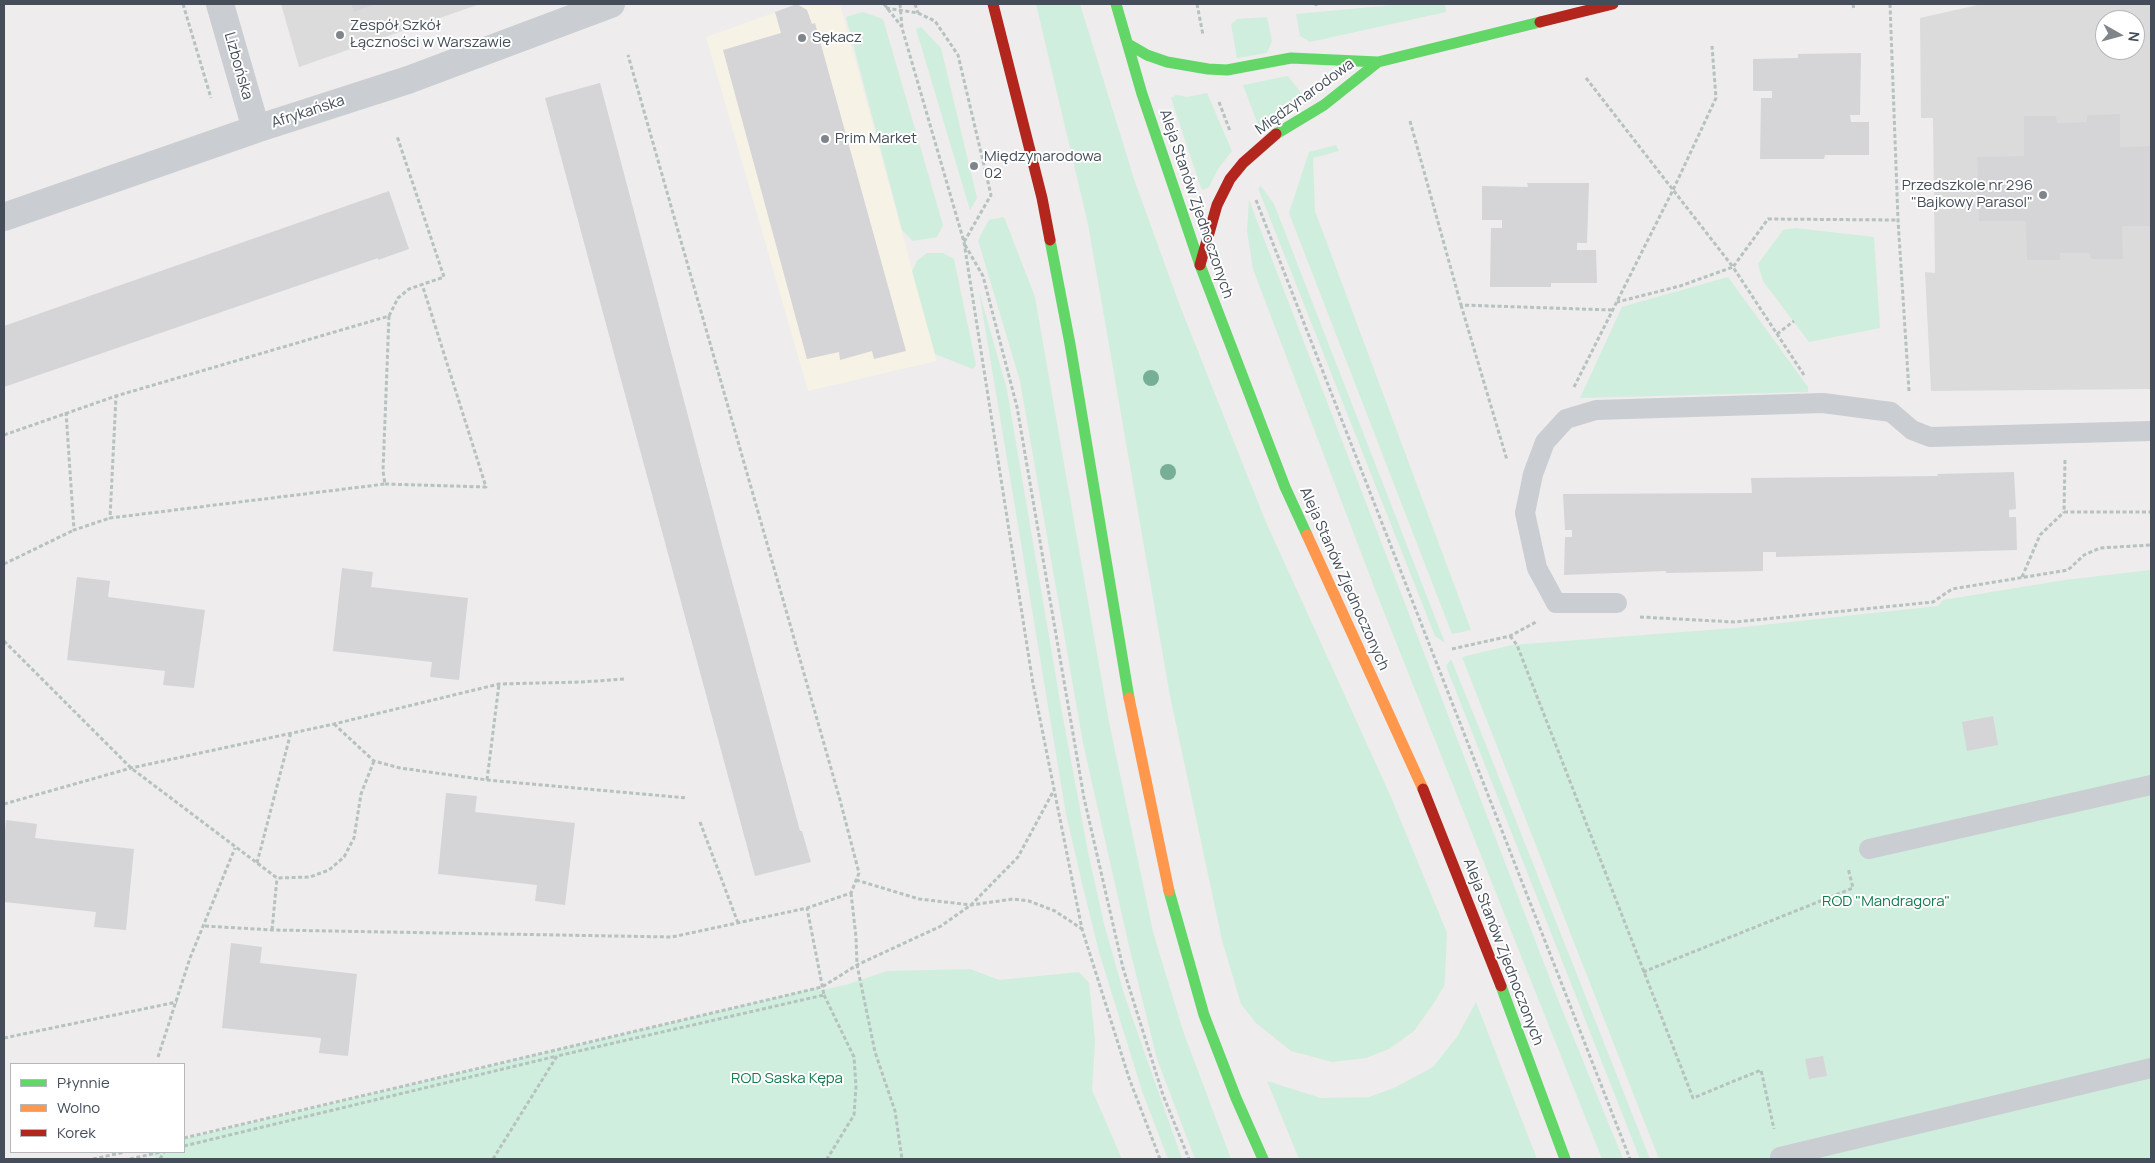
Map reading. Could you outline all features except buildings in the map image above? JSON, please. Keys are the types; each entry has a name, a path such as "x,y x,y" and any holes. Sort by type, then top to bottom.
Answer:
{"main road":[{"path":"993,4 1042,198 1070,344 1130,701 1172,905 1204,1015 1236,1098 1263,1159"},
{"name":"Aleja Stanów Zjednoczonych","path":"1116,4 1200,265 1285,487 1425,794 1487,949 1565,1159"},
{"name":"Międzynarodowa","path":"1128,44 1147,55 1167,62 1208,69 1227,70 1291,58 1378,62 1612,4"},
{"name":"Międzynarodowa","path":"1200,265 1217,205 1230,180 1242,163 1275,135 1324,106 1378,62"}],"street":[{"name":"Lizbońska","path":"220,4 256,129"},
{"name":"Afrykańska","path":"4,216 256,129 408,80 611,4"}],"lane":[{"path":"1617,603 1556,603 1538,568 1525,513 1532,474 1545,442 1566,419 1596,410 1823,403 1891,412 1912,430 1930,437 2066,435 2151,431"},
{"path":"1870,850 2151,785"},
{"path":"1780,1157 2151,1068"}],"path":[{"path":"183,4 211,98"},
{"path":"884,4 902,28"},
{"path":"900,4 902,28 964,242 1033,684 1082,929 1129,1078 1160,1159"},
{"path":"915,4 918,13"},
{"path":"1853,4 1854,10"},
{"path":"1890,4 1898,220 1910,390 1891,412"},
{"path":"886,8 918,13 935,21 958,55 991,195 964,242"},
{"path":"1566,419 1566,402 1673,190 1716,98 1712,46"},
{"path":"628,55 840,800 859,873 851,893 857,965 875,1052 895,1112 902,1159"},
{"path":"1586,78 1733,267 1823,403"},
{"path":"1410,122 1461,305 1509,464 1532,474"},
{"path":"385,484 383,471 389,316 398,298 409,288 444,277 397,136"},
{"path":"1616,302 1680,286 1733,267 1768,219 1898,220"},
{"path":"964,242 983,276 1017,407 1084,798 1122,968 1163,1095 1189,1159"},
{"path":"4,564 74,530 110,518 385,484 486,487 422,284"},
{"path":"1461,305 1612,310"},
{"path":"4,435 116,396 389,316"},
{"path":"1777,334 1794,321"},
{"path":"1314,346 1630,1159"},
{"path":"110,518 116,396"},
{"path":"66,412 74,530"},
{"path":"2064,512 2066,435"},
{"path":"2022,578 2040,535 2064,512 2151,512"},
{"path":"1617,603 1635,602 1637,616 1735,622 1933,602 1952,588 2068,570 2084,555 2100,548 2151,545"},
{"path":"1452,648 1510,636 1551,614 1556,603"},
{"path":"1510,636 1517,644 1693,1098 1761,1070 1780,1157"},
{"path":"4,641 131,768 277,878 310,877 329,870 344,857 354,838 361,794 374,761"},
{"path":"4,804 131,768 334,724 499,684 625,679"},
{"path":"487,780 499,684"},
{"path":"334,724 374,761 400,768 487,780 687,798"},
{"path":"256,863 291,732"},
{"path":"185,1138 822,987 857,965 941,926 971,905 1018,857 1054,790"},
{"path":"700,822 738,923"},
{"path":"158,1057 190,958 205,926 235,848"},
{"path":"1643,972 1853,888 1845,858 1870,850"},
{"path":"272,930 277,878"},
{"path":"856,880 919,899 971,905 1013,899 1029,901 1055,911 1082,929"},
{"path":"205,926 272,930 672,937 807,908 851,893"},
{"path":"807,908 824,995 854,1057 856,1086 854,1115 827,1159"},
{"path":"185,1146 557,1056 824,995"},
{"path":"4,1038 177,1002"},
{"path":"493,1159 557,1056"},
{"path":"93,1159 120,1153"},
{"path":"130,1159 157,1153"}],"shaded area":[{"name":"Zespół Szkół Łączności w Warszawie","path":"281,4 480,4 299,67"},
{"path":"799,4 840,4 937,361 808,391 706,37"},
{"name":"Przedszkole nr 296 \"Bajkowy Parasol\"","path":"1982,4 2151,4 2151,389 1931,391 1925,272 1935,273 1933,118 1921,118 1920,18"}],"green space":[{"path":"1036,4 1080,4 1135,182 1180,306 1265,520 1391,797 1447,933 1444,986 1434,1003 1414,1031 1389,1049 1366,1058 1332,1062 1291,1051 1256,1023 1241,1004 1222,940 1170,696 1088,224"},
{"path":"1405,4 1445,4 1446,12 1310,42 1300,36 1296,14"},
{"path":"863,12 883,19 943,225 937,237 913,241 902,230 846,17"},
{"path":"1267,17 1272,41 1267,53 1237,58 1231,24 1237,19"},
{"path":"921,27 941,48 977,198 970,210 916,29"},
{"path":"1288,76 1304,97 1278,112 1259,127 1243,85"},
{"path":"1207,93 1232,151 1218,169 1209,187 1203,190 1171,98 1176,95 1187,97"},
{"path":"1336,145 1339,151 1313,158 1315,211 1471,630 1452,634 1289,213 1309,152"},
{"path":"1261,186 1274,204 1445,643 1435,636 1258,188"},
{"path":"1249,200 1557,997 1623,1159 1602,1159 1376,592 1253,269 1247,231"},
{"path":"1004,217 1035,297 1109,722 1153,932 1183,1031 1231,1159 1195,1159 1157,1059 1129,946 1083,743 1020,381 978,240 989,220"},
{"path":"1795,228 1874,237 1880,328 1809,342 1763,281 1758,264 1783,230"},
{"path":"927,253 943,253 954,259 976,365 973,369 935,354 912,271 917,261"},
{"path":"1728,277 1808,387 1808,392 1580,398 1622,307"},
{"path":"979,291 1007,390 1061,707 1088,852 1104,924 1124,994 1182,1159 1168,1159 1142,1091 1099,952 1082,883 1066,814"},
{"name":"ROD \"Mandragora\"","path":"2151,570 2151,1159 1659,1159 1462,657 1512,645 1735,628 1938,606 1943,600 2065,580"},
{"path":"1451,659 1650,1159 1640,1159 1446,666"},
{"name":"ROD Saska Kępa","path":"970,969 999,980 1079,972 1089,983 1095,1040 1092,1090 1122,1159 158,1159 148,1153 185,1153 185,1139 817,988 818,991 849,984 887,971"},
{"path":"1476,1002 1537,1159 1299,1159 1267,1081 1321,1098 1369,1097 1394,1088 1433,1067 1457,1037"}],"traffic: fast":[{"path":"1116,4 1142,94 1200,265 1285,487 1307,535"},
{"path":"1128,44 1147,55 1167,62 1208,69 1227,70 1291,58 1378,62 1540,22"},
{"path":"1276,134 1324,105 1378,62"},
{"path":"1050,240 1070,344 1129,698"},
{"path":"1169,891 1204,1015 1236,1098 1263,1159"},
{"path":"1501,986 1565,1159"}],"traffic: slow":[{"path":"1307,535 1423,789"},
{"path":"1129,698 1169,891"}],"traffic: jam":[{"path":"993,4 1042,198 1050,240"},
{"path":"1540,22 1613,4"},
{"path":"1200,265 1217,205 1230,179 1243,163 1276,134"},
{"path":"1423,789 1501,986"}],"place":[{"name":"Zespół Szkół Łączności w Warszawie","path":"340,35"},
{"name":"Sękacz","path":"802,38"},
{"name":"Prim Market","path":"825,139"},
{"name":"Międzynarodowa 02","path":"974,166"},
{"name":"Przedszkole nr 296 \"Bajkowy Parasol\"","path":"2043,195"}]}
